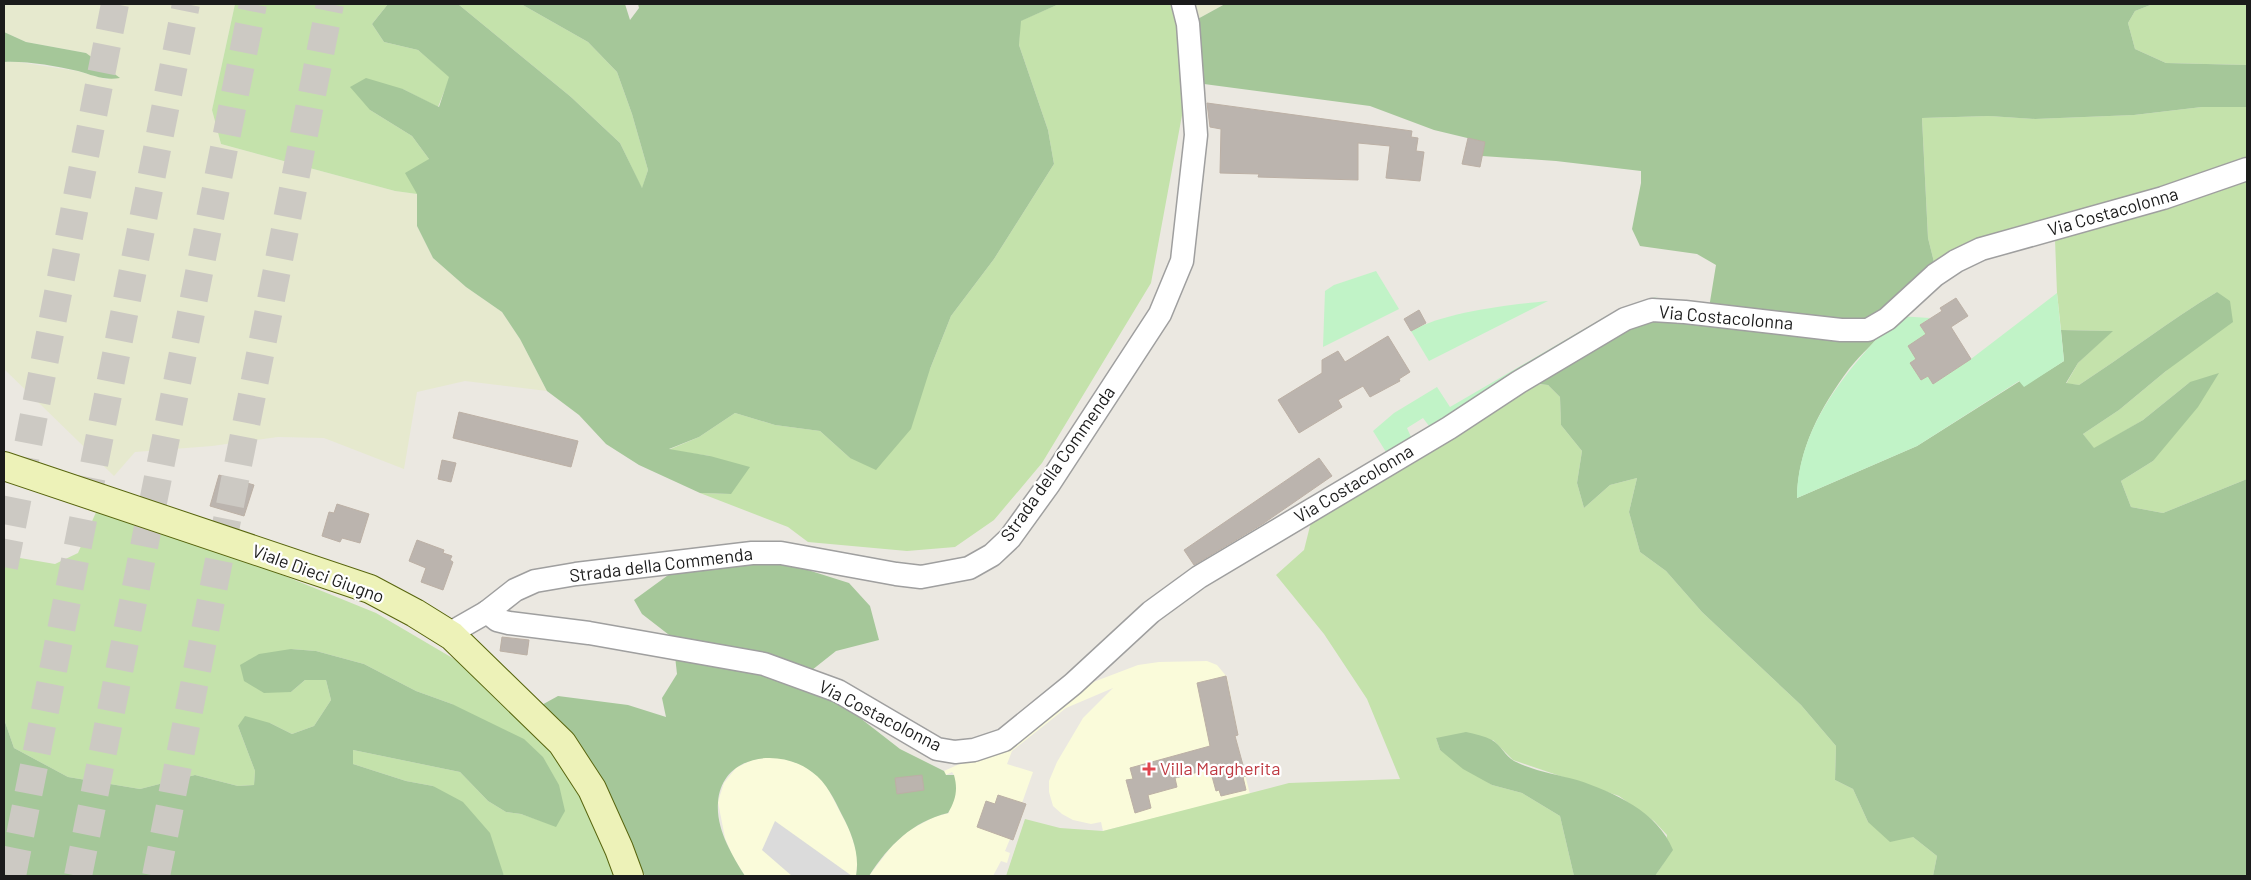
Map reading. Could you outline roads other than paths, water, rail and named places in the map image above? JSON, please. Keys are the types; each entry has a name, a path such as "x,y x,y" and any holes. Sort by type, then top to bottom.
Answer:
{"main road":[{"name":"Viale Dieci Giugno","path":"4,466 370,589 415,612 452,636 562,743 592,789 620,849 629,876"}],"street":[{"name":"Strada della Commenda","path":"452,636 459,628 487,612 515,590 536,581 576,574 752,553 781,553 921,577 969,568 992,554 1010,538 1049,484 1160,314 1182,261 1196,135 1188,24 1183,4"},
{"name":"Via Costacolonna","path":"487,612 497,620 509,623 589,633 764,664 838,691 937,749 955,752 974,750 1004,740 1073,684 1151,612 1199,577 1441,433 1519,382 1625,319 1652,310 1841,330 1868,330 1888,319 1936,275 1956,261 1981,249 2163,198 2247,169"}],"tunnel":[{"path":"4,567 115,4"},
{"path":"12,876 186,4"},
{"path":"78,876 253,4"},
{"path":"156,876 330,4"}],"place":[{"name":"Villa Margherita","path":"1149,769"}]}
